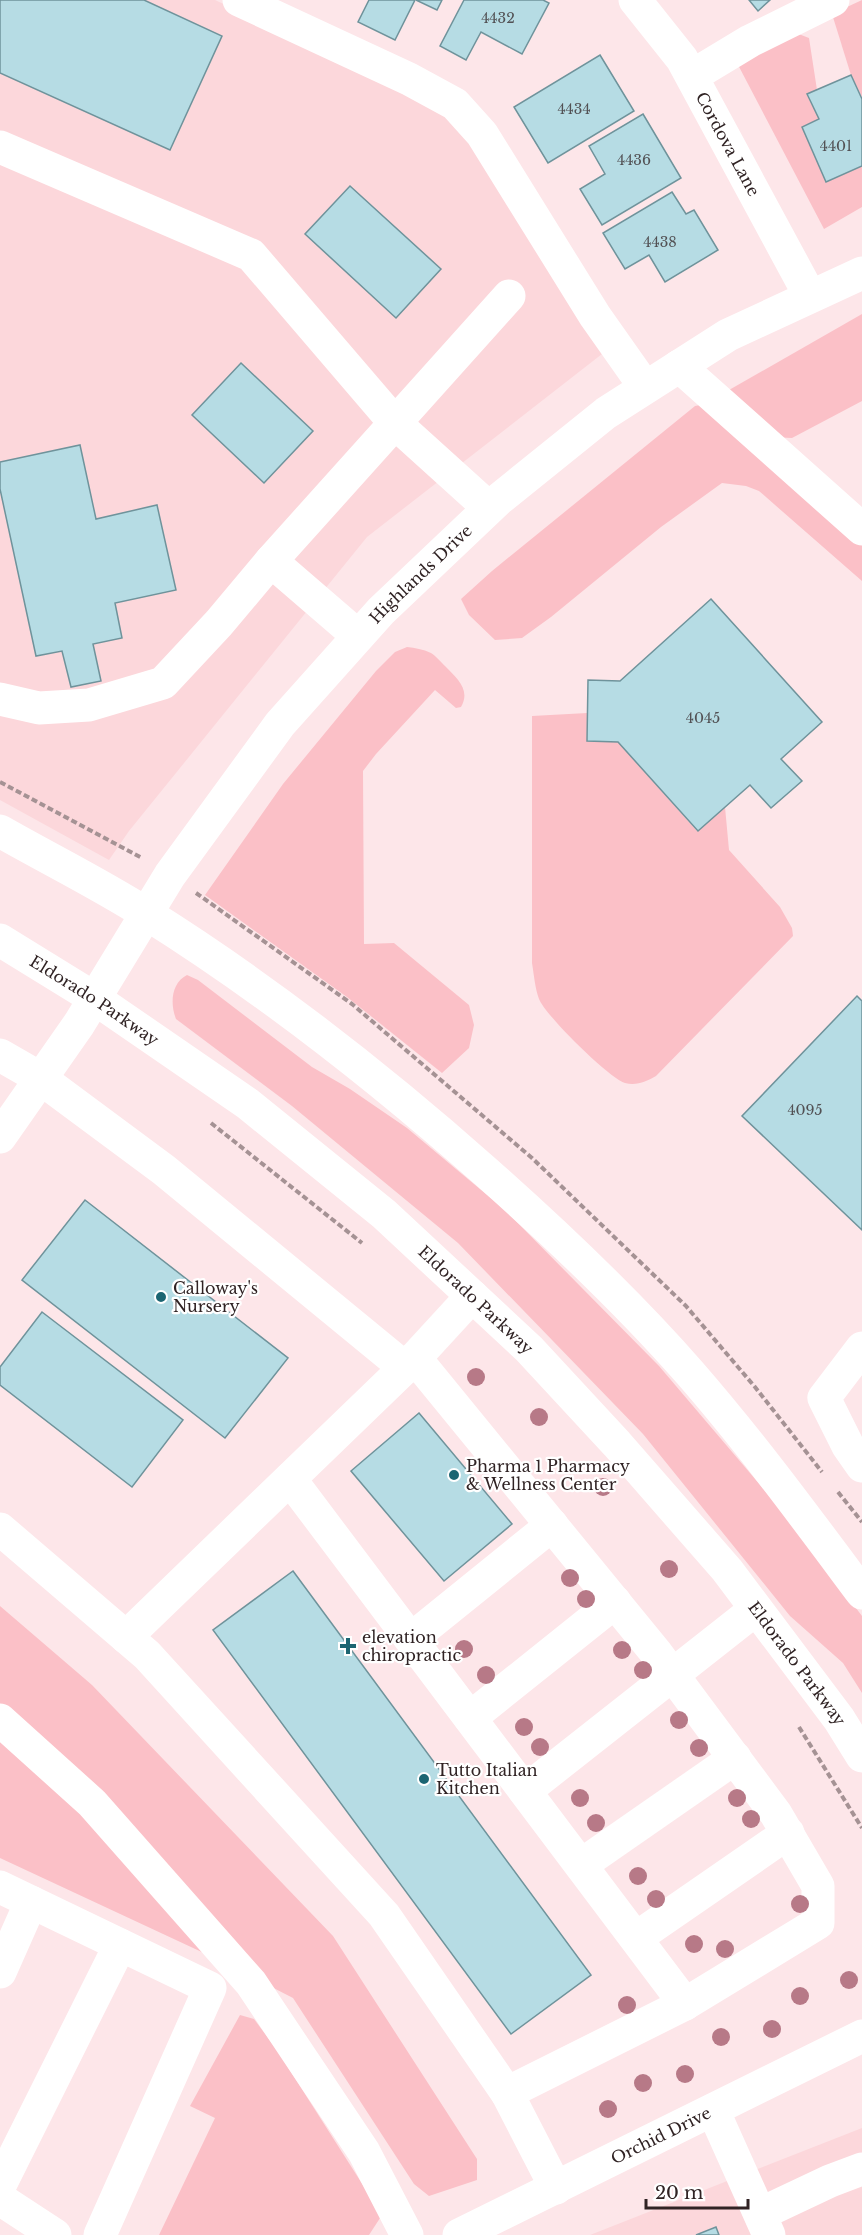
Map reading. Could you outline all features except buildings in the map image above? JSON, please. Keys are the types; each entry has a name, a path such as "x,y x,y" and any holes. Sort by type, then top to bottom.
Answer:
{"main road":[{"path":"239,0 408,79 455,104 482,134 595,316 645,387"},
{"name":"Cordova Lane","path":"635,0 682,59 810,296"},
{"path":"692,76 750,41 833,0"},
{"path":"0,147 251,255 395,423 489,508"},
{"name":"Highlands Drive","path":"0,1137 94,998 170,874 279,724 358,636 489,508 606,413 728,335 862,273"},
{"path":"0,699 39,708 89,705 163,683 509,296"},
{"path":"679,366 862,529"},
{"path":"271,561 358,636"},
{"path":"0,831 146,913 285,1007 434,1125 574,1252 651,1331 726,1416 862,1593"},
{"name":"Eldorado Parkway","path":"0,940 94,998 248,1104 384,1214 529,1348 727,1570 839,1719 862,1756"},
{"path":"0,1055 40,1078 164,1170 410,1363 552,1525 673,1676 777,1815 818,1886 818,1923 685,2004 507,2093"},
{"path":"126,1637 410,1363 472,1296"},
{"path":"862,1348 824,1398 848,1446 862,1466"},
{"path":"290,1479 685,2004"},
{"path":"411,1639 552,1525"},
{"path":"0,1529 147,1655 384,1915 507,2093 556,2188"},
{"path":"470,1718 615,1602"},
{"path":"525,1791 756,1609"},
{"path":"0,1720 92,1803 251,1983 364,2152 407,2235"},
{"path":"581,1865 735,1758"},
{"path":"636,1938 788,1833"},
{"path":"0,1887 210,1988 251,1983"},
{"path":"0,1972 31,1902"},
{"path":"0,2185 120,1945"},
{"path":"100,2235 210,1988"},
{"name":"Orchid Drive","path":"459,2235 862,2036"},
{"path":"713,2110 765,2224 830,2181 862,2169"},
{"path":"0,2199 40,2230"}],"shaded area":[{"path":"0,0 215,0 429,100 461,123 602,354 367,537 129,831 109,860 0,800"},
{"path":"862,0 862,97 851,75 832,14"},
{"path":"796,33 809,38 817,90 807,95 819,119 802,127 826,182 862,166 862,207 824,229 736,61"},
{"path":"862,314 862,401 792,438 770,437 722,394"},
{"path":"706,404 862,544 862,581 759,491 746,486 722,483 661,527 522,638 495,640 469,615 461,599 492,571 695,406"},
{"path":"407,647 431,653 437,657 461,685 464,701 461,707 456,708 435,690 363,771 364,944 394,943 469,1005 474,1025 469,1048 442,1073 347,997 205,895 283,784 376,671 395,652"},
{"path":"587,713 587,741 618,742 697,831 725,807 729,850 780,907 792,928 793,936 656,1076 638,1083 629,1084 617,1079 579,1046 553,1018 539,999 532,963 532,716"},
{"path":"187,975 198,980 312,1067 350,1089 407,1128 505,1210 659,1366 784,1513 862,1616 862,1693 843,1663 790,1616 643,1434 458,1243 292,1106 176,1019 173,994 178,983"},
{"path":"0,1606 92,1685 333,1936 477,2159 477,2180 429,2196 414,2184 293,1998 221,1961 0,1858"},
{"path":"240,2015 254,2019 277,2050 382,2215 369,2235 159,2235 215,2118 190,2106"},
{"path":"862,2128 862,2235 590,2235"}],"place":[{"name":"Calloway's Nursery","path":"161,1297"},
{"name":"Pharma 1 Pharmacy & Wellness Center","path":"454,1475"},
{"name":"elevation chiropractic","path":"348,1646"},
{"name":"Tutto Italian Kitchen","path":"424,1779"}]}
